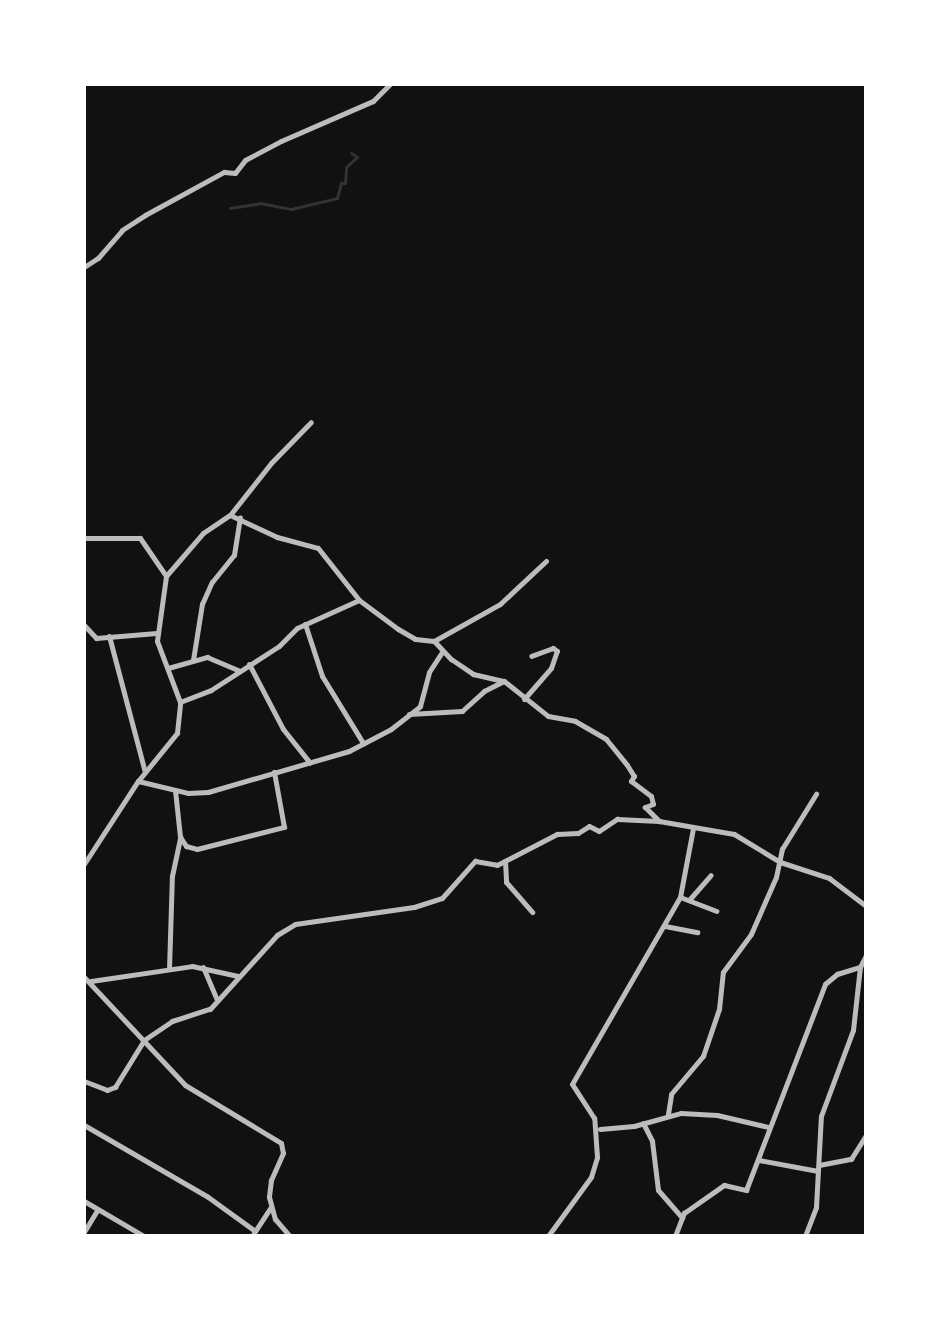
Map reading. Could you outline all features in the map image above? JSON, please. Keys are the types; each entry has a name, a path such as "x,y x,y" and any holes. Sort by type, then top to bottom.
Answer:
{"street":[{"path":"84,267 136,220 224,172 235,173 245,160 281,141 373,101 390,84"},
{"path":"84,864 138,781 175,737 180,702 157,633 166,576 203,533 230,515 271,463 311,422"},
{"path":"230,515 240,517 277,537 318,548 359,600 415,639 434,641 500,604 546,561"},
{"path":"193,660 202,604 212,582 234,555 240,517"},
{"path":"84,538 140,538 166,576"},
{"path":"180,702 211,690 305,624 359,600"},
{"path":"305,624 322,676 363,743"},
{"path":"84,625 93,637 157,633"},
{"path":"110,636 146,772"},
{"path":"434,641 442,652 473,674 504,681 548,716 575,721 606,739 627,765 633,776 631,781 651,796 653,804 645,807 659,820"},
{"path":"524,699 551,668 557,651 553,648 531,656"},
{"path":"138,781 175,790 208,792 310,763 363,743 391,729 420,706 429,672 442,652"},
{"path":"168,668 207,657 238,670"},
{"path":"249,664 283,729 310,763"},
{"path":"408,714 462,711 484,691 504,681"},
{"path":"177,852 190,848 237,842 253,833 284,827 274,772"},
{"path":"169,969 169,918 180,837 175,790"},
{"path":"668,1114 671,1095 703,1056 719,1009 719,980 751,934 780,862 782,849 816,794"},
{"path":"84,1081 112,1090 126,1074 144,1040 172,1021 210,1009 280,932 298,923 414,907 442,898 475,861 496,865 557,834 578,833 589,826 599,831 617,819 659,820 734,834 780,862 829,879 866,906"},
{"path":"548,1236 591,1177 597,1157 594,1118 572,1084 680,897 693,828"},
{"path":"180,837 190,848"},
{"path":"505,861 506,882 532,912"},
{"path":"689,900 711,875"},
{"path":"680,897 716,911"},
{"path":"665,926 697,932"},
{"path":"805,1236 814,1214 821,1116 853,1030 861,967 866,955"},
{"path":"91,981 169,969 203,967 238,976"},
{"path":"203,967 217,1000"},
{"path":"675,1236 682,1218 724,1185 745,1191 759,1160 768,1127 804,1045 825,984 837,974 861,967"},
{"path":"84,978 91,981 194,1092 280,1143 283,1153 271,1180 270,1208 254,1234 208,1197 84,1125"},
{"path":"600,1129 643,1123 668,1114 717,1115 768,1127"},
{"path":"643,1123 652,1141 658,1190 682,1218"},
{"path":"759,1160 818,1168 854,1158 866,1135"},
{"path":"84,1201 144,1236"},
{"path":"270,1208 290,1236"},
{"path":"84,1232 97,1210"}],"waterway":[{"path":"230,208 260,203 291,209 337,198 341,183 345,183 346,167 357,157 351,153"}]}
